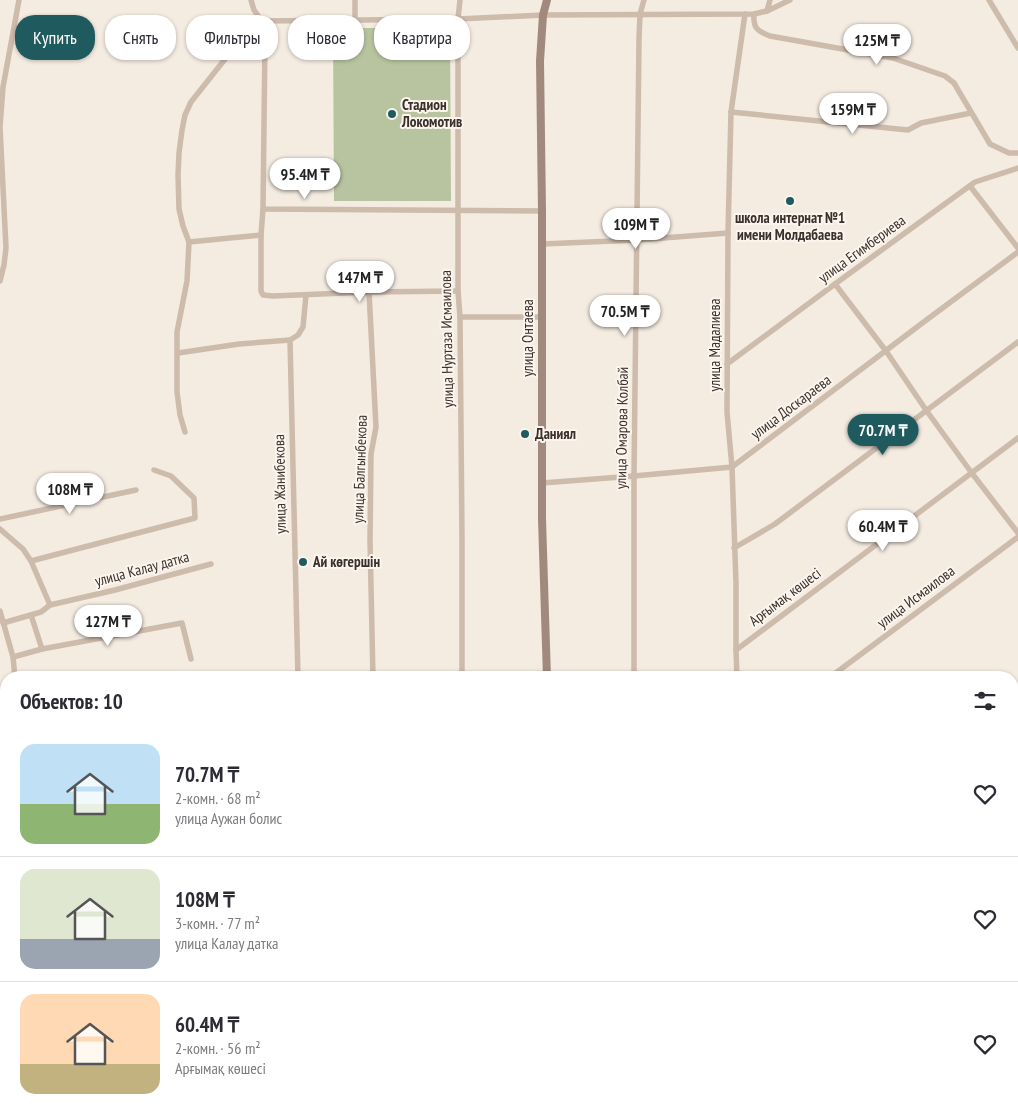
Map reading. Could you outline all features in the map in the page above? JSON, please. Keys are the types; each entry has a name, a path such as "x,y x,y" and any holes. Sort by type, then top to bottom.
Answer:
{"main road":[{"name":"улица Онтаева","path":"547,0 543,15 540,61 542,519 547,671"}],"street":[{"path":"0,281 6,248 0,128 3,87 18,0"},
{"path":"251,0 258,15"},
{"path":"355,0 355,15"},
{"name":"улица Нуртаза Исмаилова","path":"458,15 460,0"},
{"name":"улица Омарова Колбай","path":"634,671 634,476 639,39 640,14 644,0"},
{"path":"767,11 770,0"},
{"path":"470,18 543,15 754,14 767,11 790,0"},
{"path":"990,0 1018,48"},
{"name":"улица Мадалиева","path":"737,671 732,467 727,412 728,233 731,112 745,14"},
{"path":"754,14 754,24 759,32 770,36 893,58 945,76 954,83 990,144 1009,153 1018,154"},
{"path":"185,432 180,415 177,392 177,332 186,281 189,242 179,210 179,153 185,115 191,102 224,60"},
{"path":"265,60 261,291 264,294 273,296 458,291"},
{"name":"улица Нуртаза Исмаилова","path":"458,60 458,291 460,317 462,671"},
{"path":"731,112 908,130 921,123 971,113"},
{"name":"улица Егимбериева","path":"727,364 975,182 1018,168"},
{"path":"970,186 1018,248"},
{"path":"263,209 542,211"},
{"path":"542,244 637,240 728,233"},
{"path":"189,242 261,236"},
{"name":"улица Доскараева","path":"732,467 1018,252"},
{"path":"835,284 886,351 971,472 1018,533"},
{"name":"улица Балгынбекова","path":"369,292 376,427 371,454 370,540 373,671"},
{"path":"178,353 239,344 290,340 298,335 302,328 306,295"},
{"path":"460,317 542,317"},
{"name":"улица Жанибекова","path":"290,340 298,671"},
{"path":"734,548 775,524 1018,342"},
{"name":"Арғымақ көшесі","path":"736,650 1018,438"},
{"path":"542,483 732,467"},
{"path":"31,561 195,518 194,498 171,476 154,470"},
{"path":"0,519 136,490"},
{"path":"0,529 23,549 31,561 50,605"},
{"name":"улица Исмаилова","path":"838,671 1018,537"},
{"name":"улица Калау датка","path":"4,622 41,612 50,605 115,590 210,564"},
{"path":"0,610 13,657 14,671"},
{"path":"31,615 42,649"},
{"path":"13,657 42,649 182,623 191,659"}],"green space":[{"name":"Стадион Локомотив","path":"364,28 374,28 374,60 450,60 451,201 334,201 333,60 364,60"}],"place":[{"name":"Стадион Локомотив","path":"392,114"},
{"name":"школа интернат №1 имени Молдабаева","path":"790,201"},
{"name":"Даниял","path":"525,434"},
{"name":"Ай көгершін","path":"303,562"}]}
